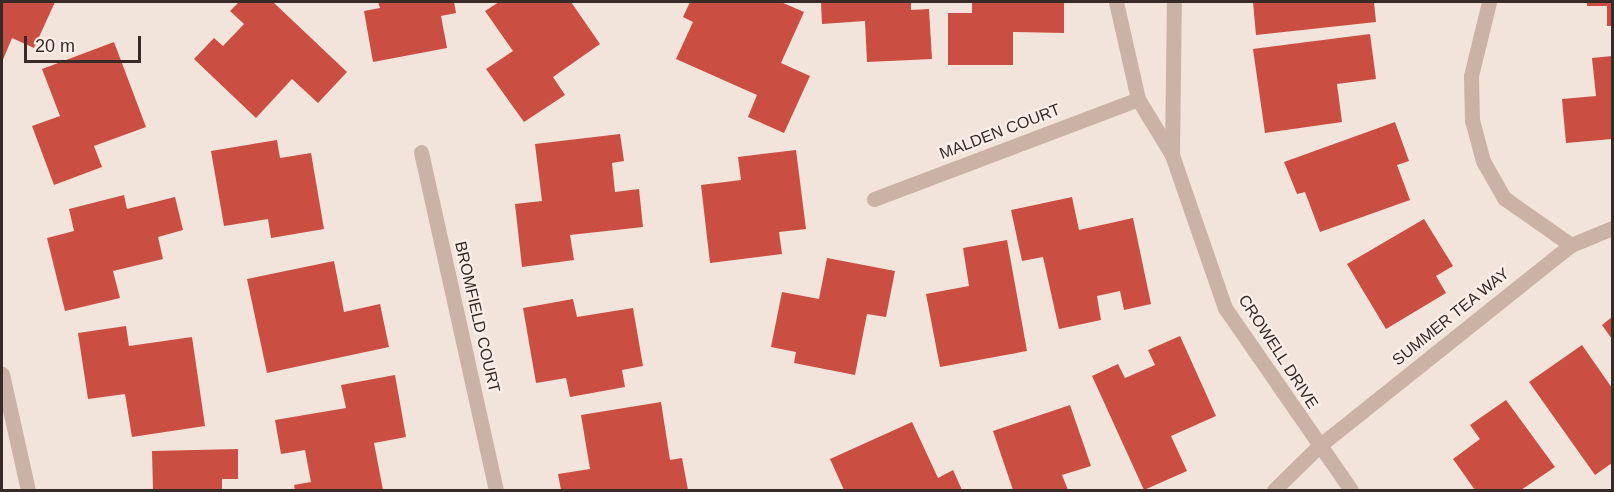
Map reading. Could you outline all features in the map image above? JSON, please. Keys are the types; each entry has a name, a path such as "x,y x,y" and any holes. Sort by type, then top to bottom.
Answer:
{"street":[{"name":"CROWELL DRIVE","path":"1116,2 1138,99 1172,154 1225,308 1351,490"},
{"name":"CROWELL DRIVE","path":"1172,154 1174,2"},
{"path":"1489,2 1472,76 1472,120 1483,161 1504,198 1571,245"},
{"name":"MALDEN COURT","path":"874,199 1138,99"},
{"name":"BROMFIELD COURT","path":"421,153 496,490"},
{"name":"SUMMER TEA WAY","path":"1274,490 1319,446 1571,245 1612,228"},
{"path":"2,374 28,490"}],"building":[{"path":"2,2 55,2 34,48 12,38 2,62"},
{"path":"239,2 273,2 347,72 318,103 292,79 256,118 194,59 214,38 223,46 244,24 230,11"},
{"path":"378,2 454,2 456,13 441,16 447,48 373,62 364,11 380,8"},
{"path":"499,2 571,2 600,44 553,77 565,95 524,122 486,69 513,51 485,11"},
{"path":"690,2 781,2 804,12 781,63 810,76 784,133 748,117 757,95 676,59 693,22 683,17"},
{"path":"821,2 911,2 911,10 929,9 932,59 867,62 865,21 822,24"},
{"path":"972,2 1064,2 1064,33 1013,32 1013,65 948,65 948,13 972,13"},
{"path":"1253,2 1374,2 1376,22 1256,35"},
{"path":"1587,2 1612,2 1612,26 1607,26 1607,6 1587,6"},
{"path":"1370,34 1376,79 1337,84 1342,122 1265,133 1253,49"},
{"path":"114,42 146,127 94,146 102,167 54,185 32,126 60,116 42,69"},
{"path":"1612,56 1612,139 1566,143 1562,99 1596,96 1592,58"},
{"path":"1395,122 1409,161 1397,165 1410,200 1320,232 1305,192 1297,194 1284,162"},
{"path":"620,134 624,161 612,163 615,192 639,189 643,227 570,235 574,260 522,267 515,204 542,201 535,144"},
{"path":"277,140 280,158 311,153 324,229 271,238 268,219 224,226 211,151"},
{"path":"796,150 806,229 779,232 782,254 710,263 701,185 741,180 738,157"},
{"path":"124,195 127,209 175,197 183,230 158,237 163,259 113,271 120,298 65,311 47,238 74,231 69,209"},
{"path":"1072,197 1079,230 1133,218 1151,304 1124,310 1120,291 1097,296 1101,320 1059,329 1043,257 1022,261 1011,210"},
{"path":"1424,219 1453,266 1436,276 1446,293 1386,329 1347,264"},
{"path":"1007,240 1027,351 940,367 926,294 969,286 963,248"},
{"path":"827,258 895,271 886,317 867,314 855,375 794,363 796,352 771,347 782,292 819,299"},
{"path":"334,261 344,312 380,304 389,347 267,373 247,279"},
{"path":"573,299 577,317 633,308 643,366 622,370 625,387 570,397 566,378 536,383 523,308"},
{"path":"1612,317 1612,339 1602,325"},
{"path":"126,326 129,346 192,337 205,426 132,437 125,394 88,399 78,333"},
{"path":"1180,336 1216,416 1171,436 1187,471 1144,490 1092,376 1118,364 1125,378 1155,365 1148,350"},
{"path":"1582,345 1612,388 1612,463 1595,475 1529,382"},
{"path":"395,375 406,437 374,443 383,490 295,490 294,485 311,482 305,450 281,454 275,420 346,408 341,385"},
{"path":"1506,400 1555,467 1521,490 1475,490 1453,459 1480,439 1470,425"},
{"path":"661,402 670,460 682,458 688,490 561,490 558,474 590,469 581,415"},
{"path":"1070,405 1091,466 1062,475 1068,490 1013,490 993,431"},
{"path":"912,422 938,478 953,470 962,490 844,490 830,459"},
{"path":"238,449 238,479 222,479 222,490 153,490 152,451"}]}
